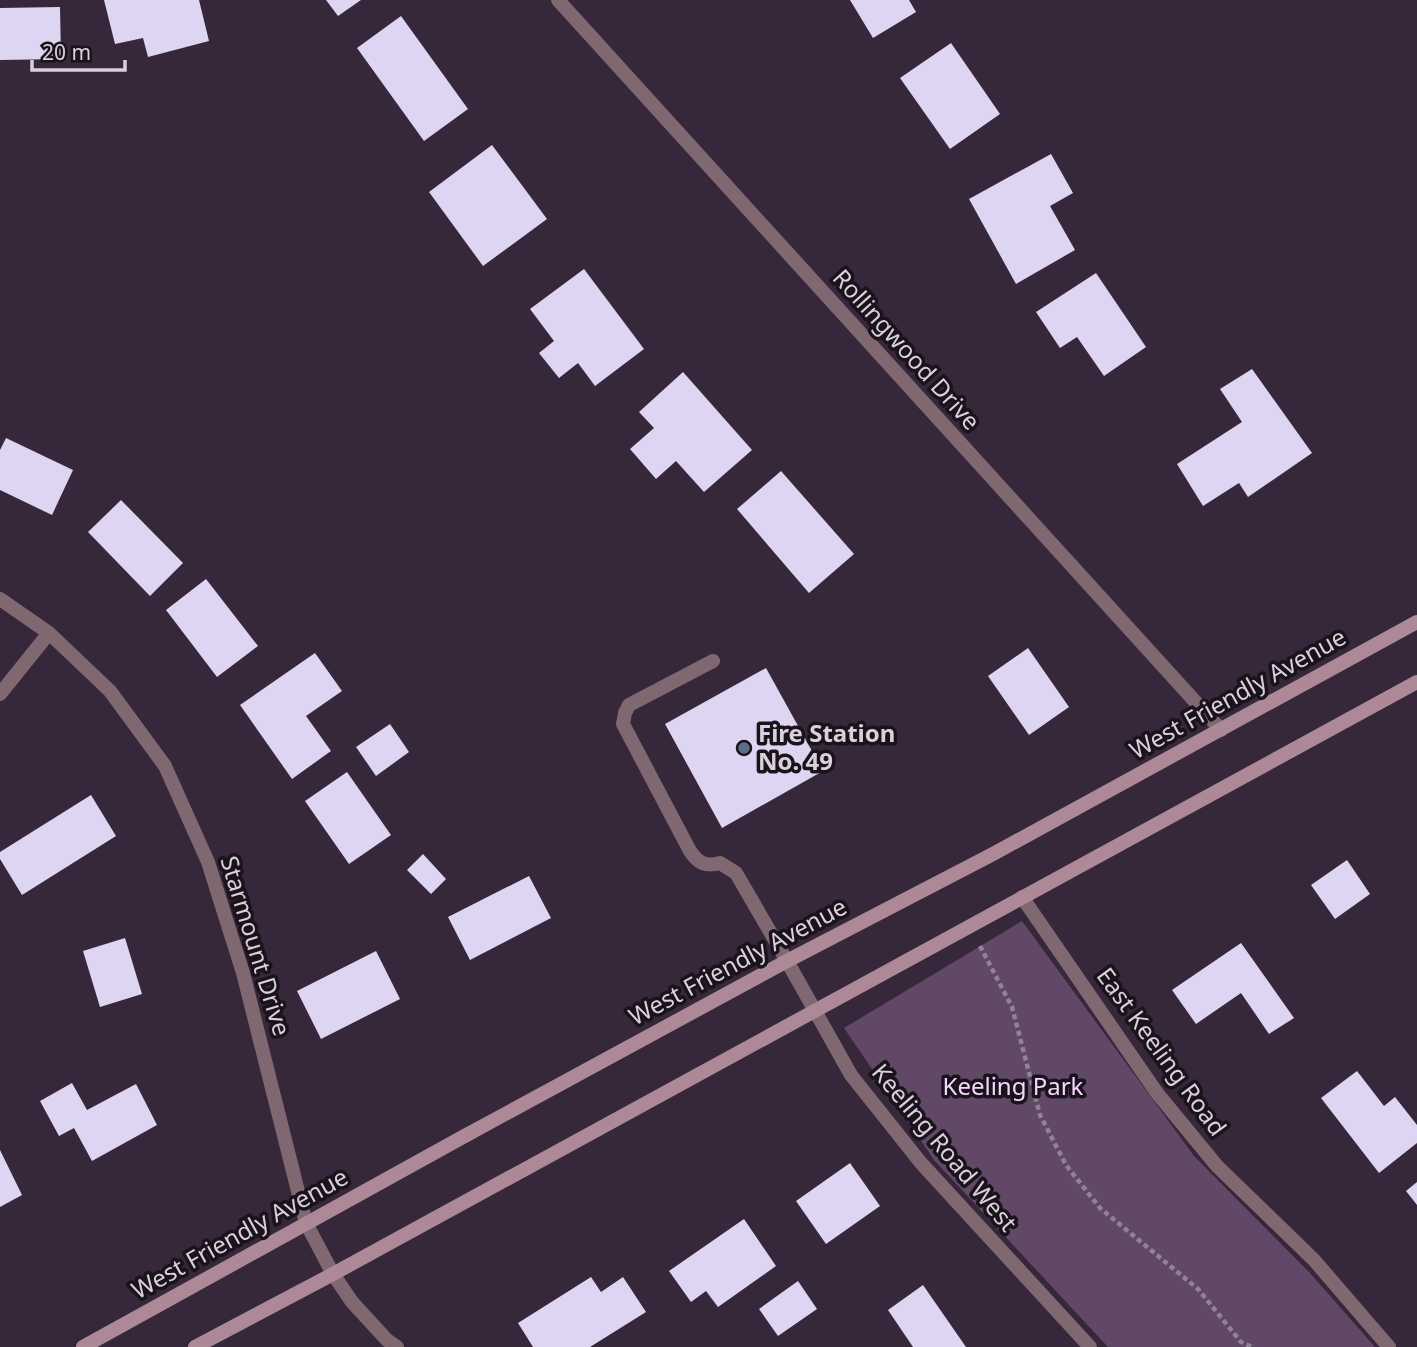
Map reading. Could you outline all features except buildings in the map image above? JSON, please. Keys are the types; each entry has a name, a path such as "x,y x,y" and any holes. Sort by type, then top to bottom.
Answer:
{"main road":[{"name":"West Friendly Avenue","path":"83,1347 787,961 993,854 1417,622"},
{"path":"198,1345 334,1274 1417,682"}],"street":[{"name":"Rollingwood Drive","path":"558,0 1221,730"},
{"name":"Starmount Drive","path":"0,598 49,633 110,691 165,766 208,862 243,973 306,1223 352,1302 387,1340 397,1347"},
{"path":"0,694 49,633"},
{"name":"Keeling Road West","path":"713,661 629,705 624,724 696,860 709,866 720,863 736,873 851,1075 921,1164 1090,1347"},
{"name":"East Keeling Road","path":"1023,897 1157,1093 1217,1166 1314,1260 1389,1347"}],"path":[{"path":"968,926 1012,1007 1040,1115 1066,1165 1100,1208 1198,1289 1241,1342 1252,1347"}],"green space":[{"name":"Keeling Park","path":"1022,921 1194,1156 1310,1273 1375,1347 1108,1347 934,1160 844,1028"}],"place":[{"name":"Fire Station No. 49","path":"744,748"}]}
